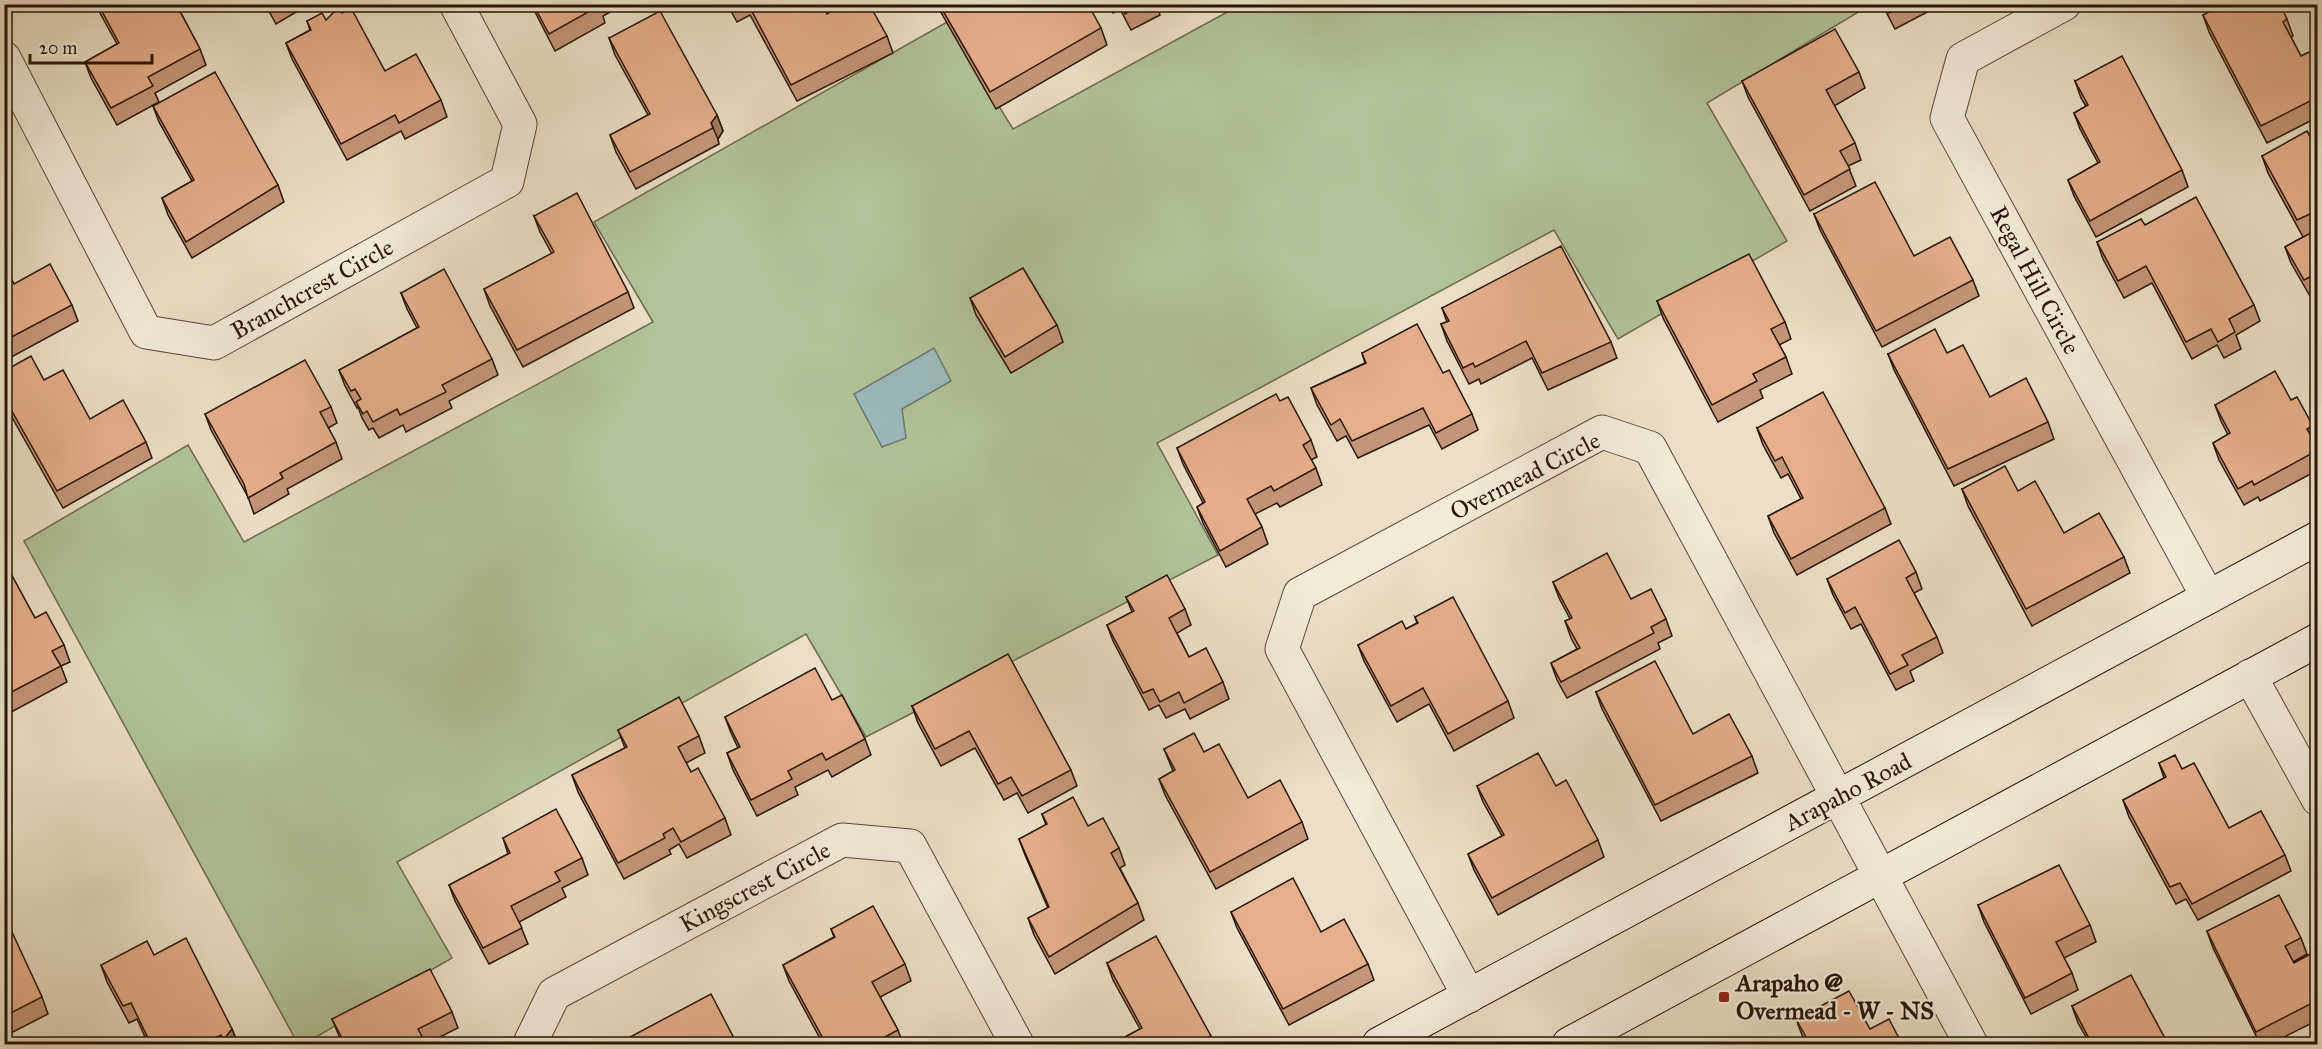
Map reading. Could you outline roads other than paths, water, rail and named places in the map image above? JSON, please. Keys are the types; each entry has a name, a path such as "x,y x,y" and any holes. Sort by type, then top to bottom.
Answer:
{"street":[{"name":"Branchcrest Circle","path":"4,58 146,332 214,343 507,181 520,124 456,4"},
{"name":"Regal Hill Circle","path":"2064,4 1963,59 1947,118 2208,597"},
{"name":"Overmead Circle","path":"1469,996 1282,649 1300,594 1602,432 1650,448 1971,1044"},
{"name":"Arapaho Road","path":"1379,1044 2318,538"},
{"path":"1569,1044 2318,640"},
{"path":"2250,676 2318,799"},
{"name":"Kingscrest Circle","path":"532,1044 531,1041 554,994 842,840 910,846 1017,1044"}],"water":[{"path":"934,348 951,381 902,409 906,438 882,447 854,394"}],"place":[{"name":"Arapaho @ Overmead - W - NS","path":"1724,997"}]}
